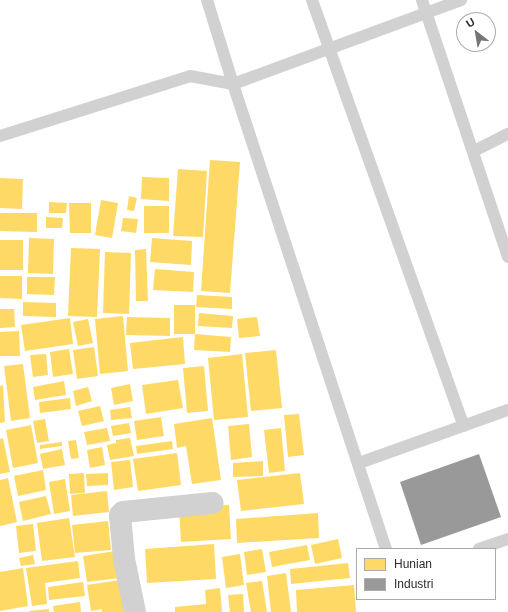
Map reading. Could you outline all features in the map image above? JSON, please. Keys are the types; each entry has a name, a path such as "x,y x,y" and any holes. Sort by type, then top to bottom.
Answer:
{"street":[{"path":"135,612 124,559 120,515 124,512 213,503"}],"lane":[{"path":"207,0 233,84 359,463 386,548"},
{"path":"312,0 464,426"},
{"path":"422,0 474,150 508,257"},
{"path":"0,136 190,76 233,84 427,14 461,0"},
{"path":"474,150 508,134"},
{"path":"359,463 508,410"},
{"path":"482,548 508,539"}],"building: Hunian":[{"path":"210,160 240,162 230,293 201,291"},
{"path":"178,169 207,171 203,237 173,236"},
{"path":"142,177 169,178 169,201 141,199"},
{"path":"0,178 23,179 22,209 0,208"},
{"path":"129,196 137,198 134,211 127,210"},
{"path":"101,200 118,203 112,238 95,235"},
{"path":"49,202 67,203 66,213 49,213"},
{"path":"69,203 91,203 91,233 70,233"},
{"path":"144,206 169,206 169,233 144,233"},
{"path":"0,213 37,213 37,232 0,231"},
{"path":"46,217 63,218 62,228 46,228"},
{"path":"123,218 138,219 136,233 121,231"},
{"path":"29,238 54,239 53,274 28,273"},
{"path":"152,238 192,241 191,265 150,262"},
{"path":"0,240 23,240 23,270 0,270"},
{"path":"71,248 100,249 97,317 68,316"},
{"path":"146,249 148,301 136,301 135,250"},
{"path":"105,252 131,253 129,314 103,313"},
{"path":"155,269 194,272 193,292 153,290"},
{"path":"0,276 22,276 22,299 0,298"},
{"path":"27,277 55,277 54,295 27,294"},
{"path":"197,295 232,297 232,309 196,307"},
{"path":"23,302 56,303 56,317 23,316"},
{"path":"174,305 195,305 195,334 174,334"},
{"path":"0,309 14,309 15,327 0,328"},
{"path":"199,313 233,316 232,328 198,326"},
{"path":"123,316 128,371 100,374 95,319"},
{"path":"127,317 170,318 170,336 126,335"},
{"path":"257,317 260,336 239,338 237,319"},
{"path":"70,318 73,344 25,351 21,325"},
{"path":"88,319 93,343 78,346 73,322"},
{"path":"19,331 20,356 0,356 0,332"},
{"path":"195,334 231,337 230,352 194,350"},
{"path":"183,337 185,364 133,369 130,343"},
{"path":"94,347 98,376 77,379 73,350"},
{"path":"69,349 73,374 53,377 50,352"},
{"path":"276,350 282,408 251,411 245,353"},
{"path":"46,354 48,375 33,377 30,355"},
{"path":"242,354 248,417 214,420 208,358"},
{"path":"23,364 30,418 11,421 4,366"},
{"path":"204,366 208,411 187,413 183,368"},
{"path":"178,380 183,408 146,414 142,385"},
{"path":"64,381 66,395 35,400 33,387"},
{"path":"130,384 133,401 114,405 111,388"},
{"path":"3,385 5,422 0,423 0,386"},
{"path":"88,387 92,401 76,406 73,391"},
{"path":"70,398 71,409 40,413 39,402"},
{"path":"100,406 104,421 82,426 78,411"},
{"path":"130,407 132,418 111,420 110,410"},
{"path":"299,414 304,455 288,457 284,415"},
{"path":"161,417 164,436 137,440 134,421"},
{"path":"212,418 221,480 192,484 186,446 177,448 174,424"},
{"path":"45,419 49,441 37,443 33,421"},
{"path":"129,423 131,433 113,436 111,426"},
{"path":"249,424 252,457 231,460 228,426"},
{"path":"31,425 38,463 13,468 6,430"},
{"path":"107,428 110,441 87,445 84,432"},
{"path":"281,428 285,471 269,473 264,430"},
{"path":"3,438 10,472 0,474 0,439"},
{"path":"130,438 134,456 110,460 107,445 116,443 116,440"},
{"path":"76,440 79,458 71,459 68,441"},
{"path":"172,441 173,449 137,454 136,446"},
{"path":"62,442 62,446 40,449 40,445"},
{"path":"102,447 105,465 90,468 87,450"},
{"path":"62,449 65,465 43,469 40,454"},
{"path":"177,453 181,485 138,491 133,459"},
{"path":"130,460 133,487 114,490 111,462"},
{"path":"263,461 263,476 233,477 233,463"},
{"path":"43,470 46,490 18,496 14,476"},
{"path":"84,473 85,493 70,494 69,474"},
{"path":"108,473 108,485 87,486 86,474"},
{"path":"300,473 304,504 241,511 237,480"},
{"path":"8,478 17,522 0,526 0,480"},
{"path":"65,479 70,511 54,514 49,482"},
{"path":"107,491 109,512 73,516 71,495"},
{"path":"46,496 51,514 23,521 19,502"},
{"path":"229,505 231,539 181,542 179,507"},
{"path":"318,513 319,538 237,543 236,519"},
{"path":"69,518 75,557 42,561 37,523"},
{"path":"108,521 111,550 75,553 72,525"},
{"path":"33,524 36,551 19,553 16,526"},
{"path":"338,539 342,558 315,564 311,545"},
{"path":"214,544 216,579 147,583 145,549"},
{"path":"307,545 310,560 272,567 269,552"},
{"path":"262,549 266,572 247,575 244,552"},
{"path":"116,551 120,578 87,582 83,556"},
{"path":"240,554 244,585 226,588 222,557"},
{"path":"33,555 35,564 21,566 19,558"},
{"path":"78,561 80,578 45,583 47,604 32,606 26,568"},
{"path":"348,563 350,578 291,584 290,569"},
{"path":"23,568 28,606 0,611 0,572"},
{"path":"286,573 291,612 271,612 267,576"},
{"path":"120,580 126,612 102,612 102,609 91,611 87,585"},
{"path":"262,581 267,612 251,612 246,583"},
{"path":"83,582 85,596 49,600 48,587"},
{"path":"354,585 356,612 297,612 296,590"},
{"path":"220,588 222,612 175,612 175,607 206,604 205,590"},
{"path":"243,594 244,612 230,612 228,595"},
{"path":"80,602 81,612 54,612 53,606"},
{"path":"49,609 49,612 29,612 29,611"}],"building: Industri":[{"path":"479,454 501,517 421,545 400,482"}]}
